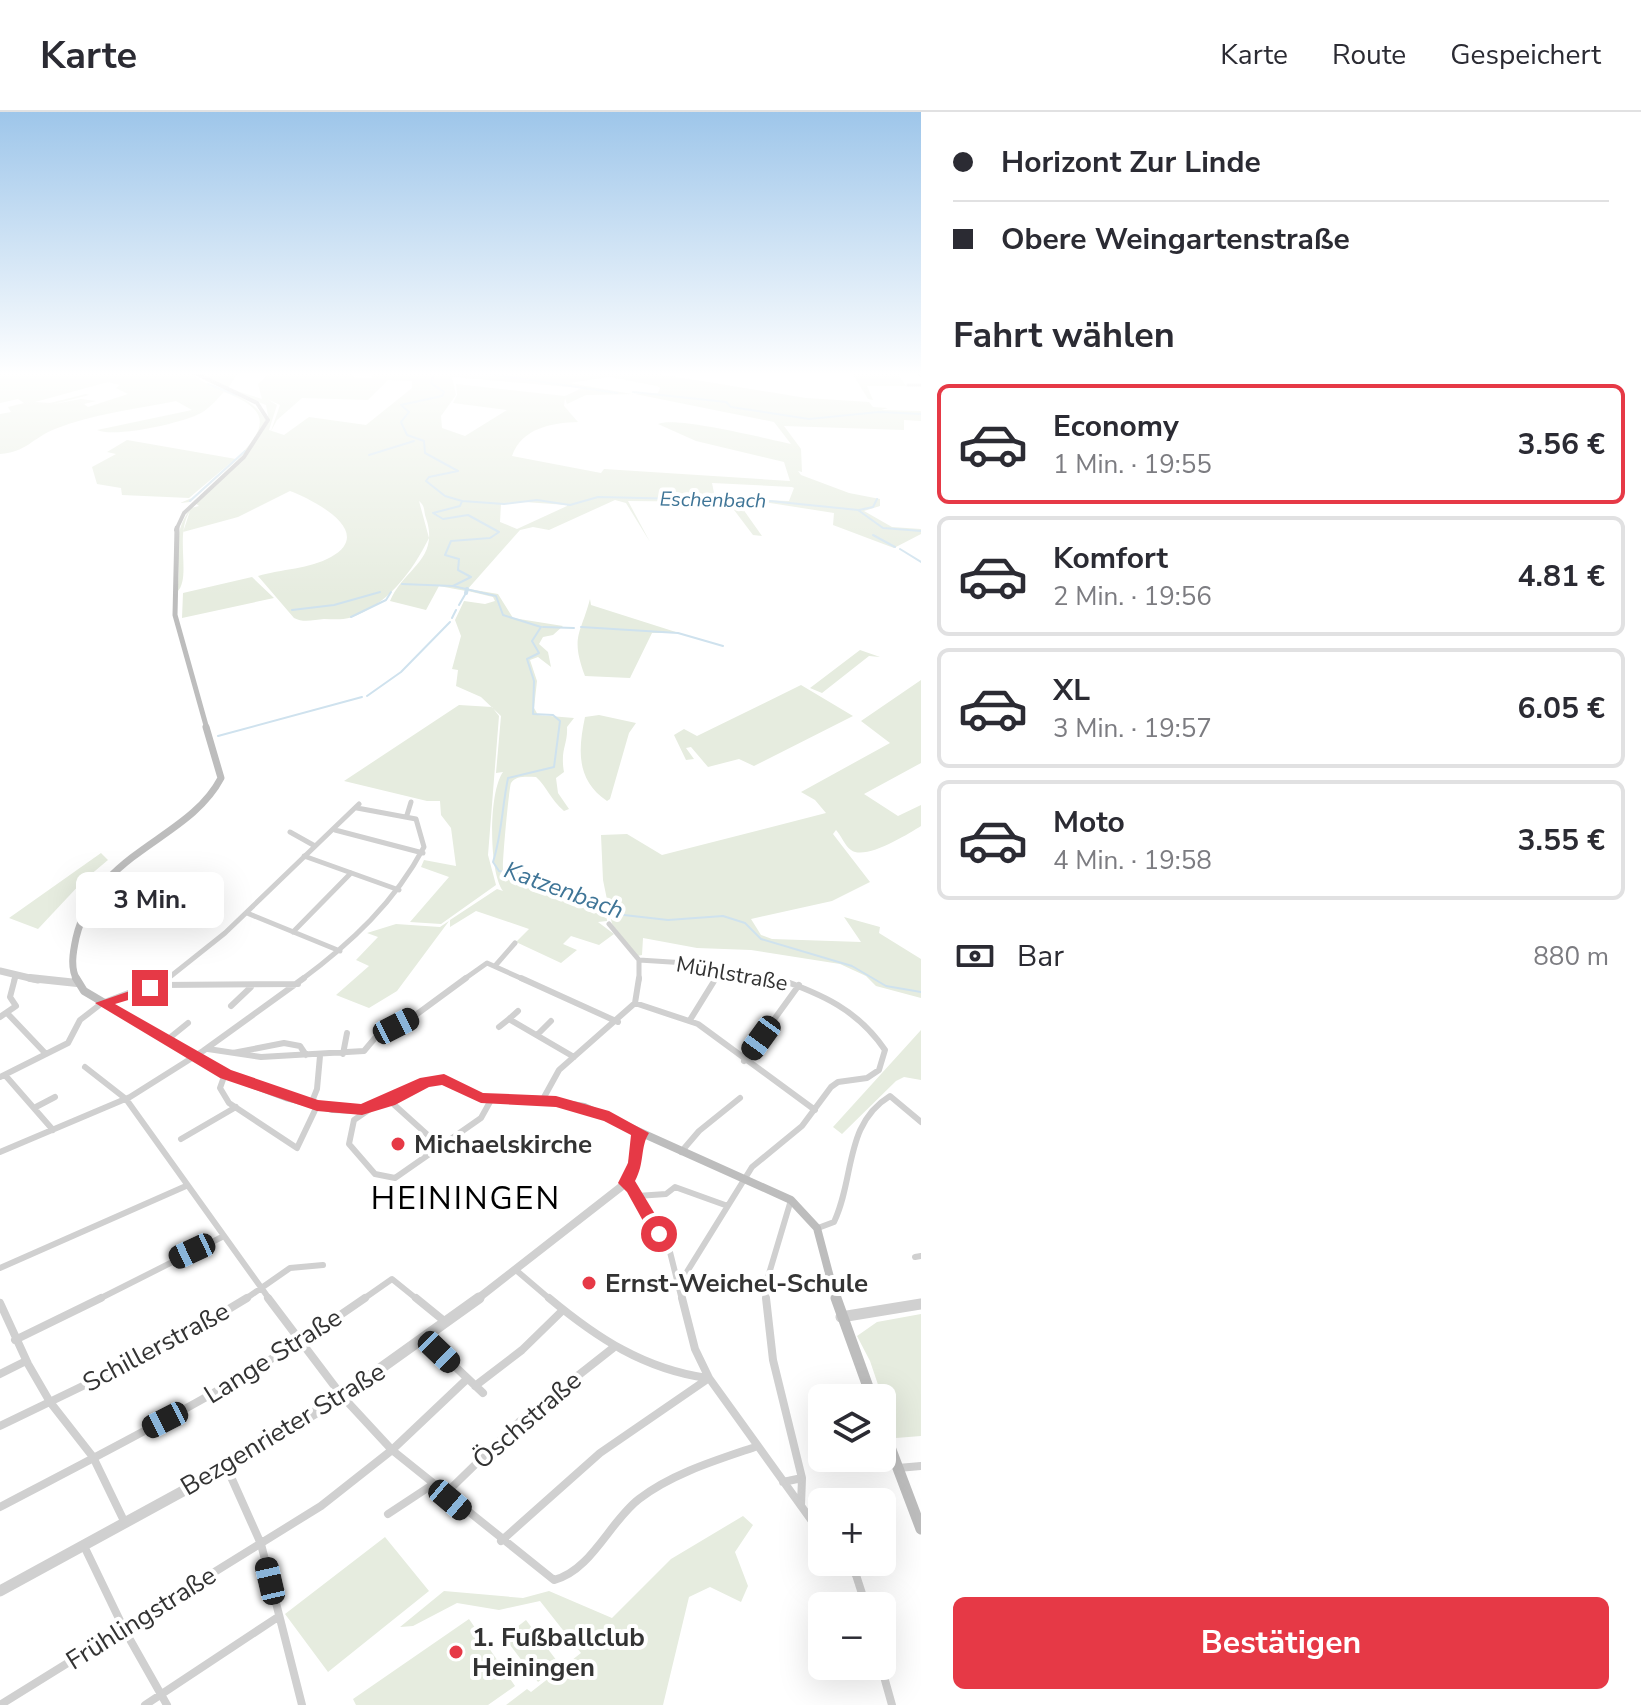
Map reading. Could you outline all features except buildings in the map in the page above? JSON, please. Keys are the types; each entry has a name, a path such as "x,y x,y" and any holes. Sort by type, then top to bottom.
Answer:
{"main road":[{"path":"250,447 244,457 190,505 174,534 175,615 195,695 220,769 219,786 188,818 117,866 96,895 79,928 72,967 77,983 102,1003 225,1074 314,1105 348,1111 370,1108 425,1082 444,1079 491,1100 542,1100 584,1107 791,1200 817,1228 841,1317 867,1384"},
{"path":"897,1468 921,1529"}],"street":[{"path":"407,815 411,802"},
{"path":"0,1152 126,1099 207,1049 298,984 340,951 399,890 423,853 425,831 416,819 407,815 358,806 247,913 160,985"},
{"path":"334,830 423,853"},
{"path":"290,832 315,846"},
{"path":"304,856 399,890"},
{"path":"293,932 351,873"},
{"path":"247,913 340,951"},
{"path":"542,1100 552,1078 618,1022 635,1003 639,987 639,960 609,924"},
{"path":"495,966 515,943"},
{"name":"Mühlstraße","path":"639,960 722,969 799,985 826,995 856,1013 881,1039 885,1050 879,1070 867,1078 838,1082 815,1110 743,1178 680,1283"},
{"path":"207,1049 229,1054 320,1056 364,1051 375,1038 413,1017 481,964 495,966 618,1022"},
{"path":"690,1020 722,969"},
{"path":"1,973 49,983 77,983"},
{"path":"15,977 10,997 16,1006 4,1015 46,1054"},
{"path":"53,1130 3,1076 68,1043 80,1020 102,1003 160,985 251,987 298,984"},
{"path":"744,1061 799,985"},
{"path":"231,1006 251,987"},
{"path":"635,1003 690,1020 815,1110"},
{"path":"499,1027 518,1011"},
{"path":"509,1019 574,1057"},
{"path":"538,1034 551,1021"},
{"path":"166,1041 188,1023"},
{"path":"343,1054 347,1033"},
{"path":"229,1054 284,1043 300,1046 306,1055"},
{"path":"225,1074 220,1083 223,1096 297,1148 314,1105 320,1056"},
{"path":"85,1067 126,1099 222,1237 342,1396 392,1450 432,1485 554,1580 562,1581 642,1497 672,1480 758,1446"},
{"path":"817,1228 831,1225 846,1198 859,1122 890,1096 921,1122"},
{"path":"34,1108 55,1097"},
{"path":"681,1153 699,1131 740,1098"},
{"path":"370,1108 369,1112 354,1120 349,1144 379,1177 403,1177 481,1118 491,1100"},
{"path":"390,1101 441,1147"},
{"path":"181,1139 236,1107"},
{"path":"641,1133 636,1141 636,1163 626,1183 669,1248 695,1349 709,1378 808,1517"},
{"name":"Bezgenrieter Straße","path":"0,1591 227,1467 342,1396 447,1324 626,1183"},
{"path":"0,1268 186,1186"},
{"path":"637,1196 666,1194 675,1187 725,1205"},
{"path":"791,1200 765,1287 773,1360 802,1478 804,1496 800,1506"},
{"path":"15,1340 97,1303 142,1274 222,1237"},
{"name":"Schillerstraße","path":"0,1426 174,1342 262,1289 290,1268 323,1265"},
{"path":"517,1271 613,1348 674,1374 709,1378"},
{"name":"Lange Straße","path":"0,1507 207,1398 301,1342 392,1279 447,1324"},
{"path":"0,1303 2,1316 26,1361 50,1402 93,1457 125,1523"},
{"path":"841,1317 921,1304"},
{"path":"475,1386 522,1350 563,1310"},
{"path":"426,1339 483,1393"},
{"name":"Öschstraße","path":"444,1495 518,1422 613,1348"},
{"path":"0,1374 26,1361"},
{"path":"501,1541 589,1460 641,1421 709,1378"},
{"name":"Frühlingstraße","path":"0,1705 321,1506 392,1450 467,1379"},
{"path":"897,1468 921,1466"},
{"path":"227,1467 261,1544 302,1705"},
{"path":"783,1482 802,1478"},
{"path":"388,1514 432,1485"},
{"path":"83,1545 124,1629 167,1705"},
{"path":"145,1705 278,1617"},
{"path":"885,1680 892,1705"}],"shaded area":[{"path":"0,447 24,447 17,451 0,454"},
{"path":"115,447 169,447 236,459 249,447 190,502 180,503 192,498 235,459 189,498 122,495 121,488 97,484 92,467 116,454 107,452"},
{"path":"252,447 517,447 512,456 601,473 604,469 790,481 784,462 723,447 800,447 802,472 798,471 801,475 849,493 880,499 880,506 864,511 892,527 921,529 921,534 894,548 833,525 834,513 770,503 738,502 762,536 753,535 728,502 628,501 650,542 626,503 615,500 549,530 533,527 520,530 466,591 439,586 426,610 390,601 424,554 429,539 397,586 363,613 346,619 305,621 294,618 258,576 314,564 331,557 343,547 347,537 336,517 290,491 238,517 183,532 183,577 177,592 178,539 184,519 191,508 199,506 195,503","holes":["712,483 794,488 789,501 715,498","419,501 423,505 429,532 429,537","525,502 567,506 517,529 500,522 501,503"]},
{"path":"252,577 274,598 182,618 183,593"},
{"path":"469,589 498,594 513,618 563,626 553,635 543,637 539,644 548,652 551,667 538,657 530,660 537,681 534,708 538,715 574,718 567,727 564,772 556,778 558,793 569,809 564,811 559,807 536,777 513,780 503,864 503,869 552,879 606,907 607,921 598,922 614,934 599,945 571,936 563,944 577,950 561,963 516,942 529,929 476,911 450,927 450,920 497,889 503,891 495,868 492,833 495,797 503,772 496,773 501,716 481,697 456,686 458,670 452,669 461,636 455,620 464,601 485,604 495,601 493,597"},
{"path":"590,599 591,605 679,633 652,633 630,678 585,676 578,643"},
{"path":"860,650 880,657 869,656 822,693 810,688"},
{"path":"921,680 921,763 864,794 898,816 921,805 921,826 866,852 851,850 836,830 833,834 870,882 832,901 751,919 761,935 772,939 861,942 844,917 880,927 879,933 921,959 921,998 876,986 866,976 840,964 751,950 697,948 643,938 642,955 637,956 612,924 603,880 601,835 627,834 662,855 826,813 815,800 801,792 890,743 861,721"},
{"path":"801,685 853,716 754,766 739,759 708,767 691,747 686,748 694,759 686,760 674,735 684,729 697,736"},
{"path":"459,705 492,707 499,716 488,855 496,885 441,924 410,922 449,877 421,867 424,860 456,866 451,828 441,815 440,801 427,801 344,781"},
{"path":"599,715 636,723 629,733 607,801 590,784 582,764 581,741 585,717"},
{"path":"101,853 108,860 83,881 38,929 9,918"},
{"path":"449,921 397,991 369,1008 336,995 369,966 356,960 378,937 367,933 396,924 440,927"},
{"path":"921,1030 921,1080 904,1077 896,1081 842,1134 833,1127"},
{"path":"921,1314 921,1436 896,1438 896,1384 878,1384 857,1336 877,1322"},
{"path":"743,1516 753,1525 735,1552 748,1586 741,1602 710,1587 689,1597 663,1705 506,1705 527,1689 531,1692 581,1653 540,1601 499,1610 457,1603 413,1626 400,1627 444,1591 523,1598 549,1591 612,1618 671,1559"},
{"path":"385,1537 429,1591 328,1672 285,1614"},
{"name":"1. Fußballclub Heiningen","path":"469,1619 515,1686 488,1705 356,1705 353,1699"},
{"path":"526,1620 560,1665 538,1682 504,1637"}],"waterway":[{"path":"369,455 394,447"},
{"path":"425,447 425,453 458,471 429,477 426,481 445,496 462,501"},
{"path":"190,501 245,451"},
{"name":"Eschenbach","path":"462,501 504,504 537,500 570,505 598,497 770,501 858,510 883,528 921,531"},
{"path":"859,510 873,507 877,499"},
{"name":"Katzenbach","path":"453,586 471,577 458,570 459,559 445,555 451,541 490,538 499,532 468,515 443,519 433,513 460,506 462,501"},
{"path":"873,535 895,547"},
{"path":"900,549 921,562"},
{"path":"402,584 453,586"},
{"name":"Katzenbach","path":"453,586 496,596 503,615 541,627 532,641 539,653 527,659 534,681 533,714 553,715 560,721 554,767 508,778 493,862 499,871 542,878 615,914 668,920 723,916 745,923 761,939 852,966 886,986 921,992"},
{"name":"Katzenbach","path":"466,593 467,589"},
{"path":"292,610 334,605 380,592"},
{"path":"351,617 386,600 391,592"},
{"path":"459,605 466,593"},
{"path":"452,618 456,610"},
{"path":"367,696 401,672 450,622"},
{"path":"543,627 574,628"},
{"path":"581,627 678,633 723,646"},
{"path":"218,736 362,697"}],"place":[{"name":"Michaelskirche","path":"398,1144"},
{"name":"Ernst-Weichel-Schule","path":"589,1283"},
{"name":"1. Fußballclub Heiningen","path":"456,1652"}],"district":[{"name":"HEININGEN","path":"466,1198"}],"route":[{"path":"150,988 102,1003 225,1074 266,1091 317,1106 362,1110 390,1101 425,1082 444,1079 481,1098 556,1101 601,1113 641,1133 635,1146 636,1163 626,1183 633,1188 659,1234"}]}
